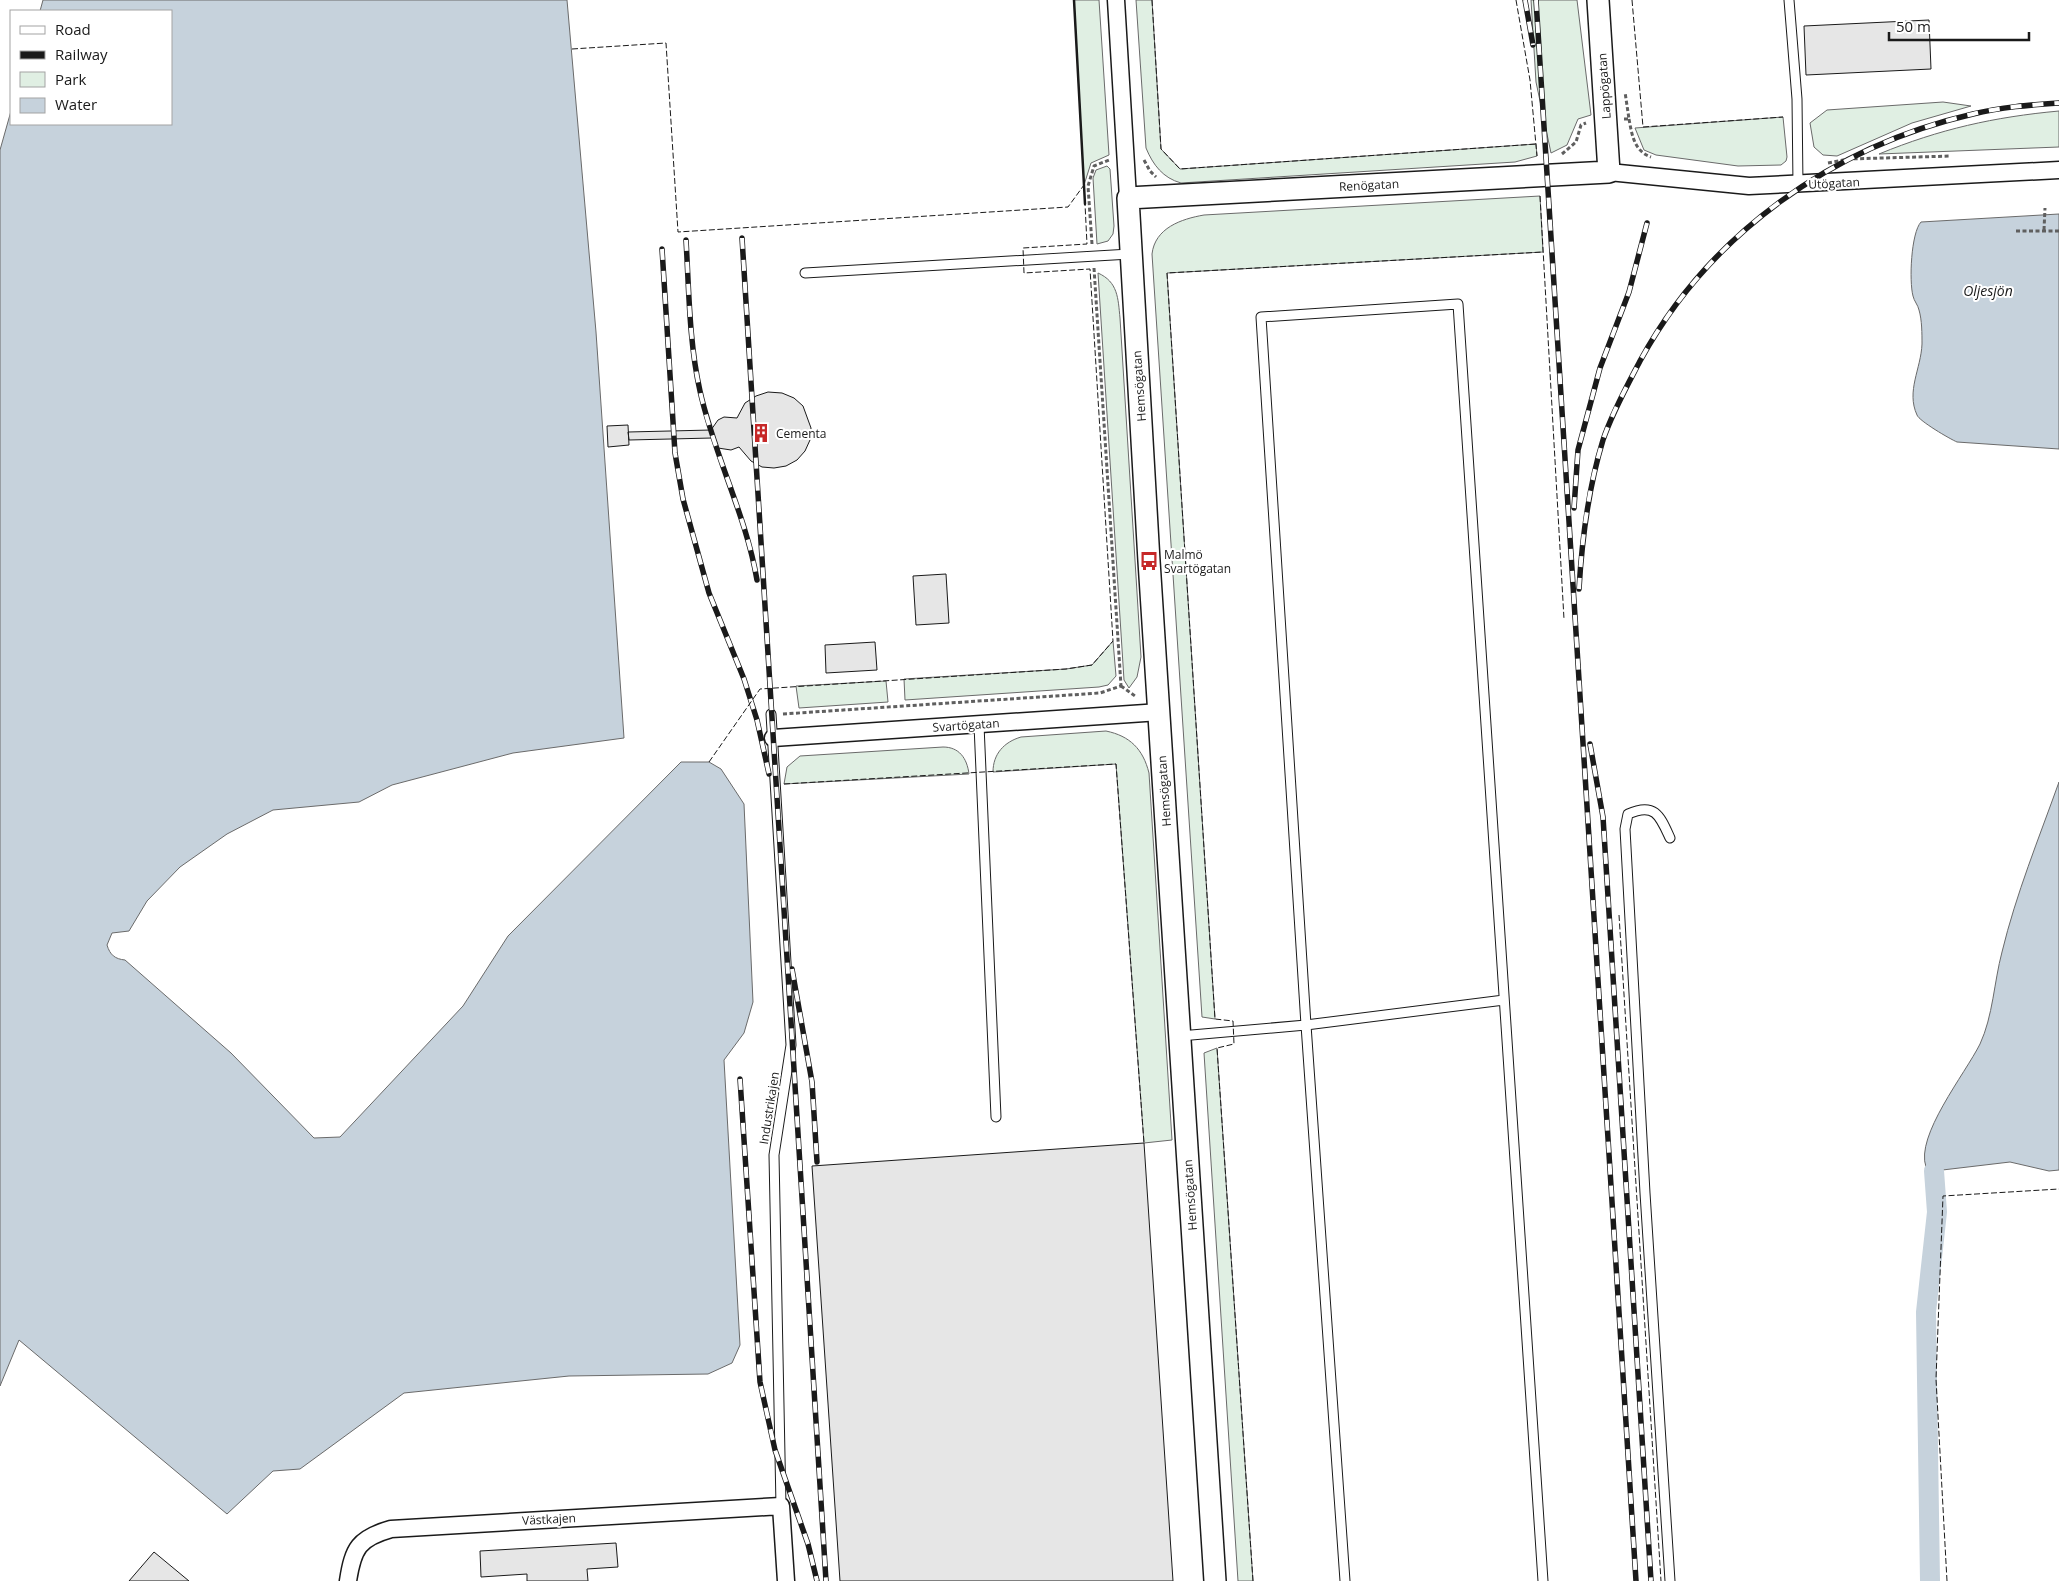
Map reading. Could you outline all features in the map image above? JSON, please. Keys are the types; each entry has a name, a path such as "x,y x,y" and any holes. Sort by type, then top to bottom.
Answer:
{"street":[{"name":"Hemsögatan","path":"1116,0 1130,254 1215,1581"},
{"name":"Lappögatan","path":"1598,0 1609,172"},
{"name":"Utögatan","path":"1609,172 1748,186 1798,177 2059,170"},
{"name":"Renögatan","path":"1128,198 1609,172"},
{"name":"Svartögatan","path":"773,738 1160,712"},
{"name":"Västkajen","path":"348,1581 350,1565 358,1547 371,1534 391,1528 781,1506"},
{"path":"781,1506 786,1581"}],"lane":[{"path":"1789,0 1797,100 1798,177"},
{"path":"804,273 1130,254"},
{"path":"1345,1581 1306,1025 1261,317 1458,304 1543,1581"},
{"name":"Industrikajen","path":"772,714 791,1045 774,1155 781,1506"},
{"path":"979,724 996,1117"},
{"path":"1670,838 1661,818 1651,810 1641,809 1628,814 1624,829 1670,1581"},
{"path":"1180,1036 1306,1025 1504,1000"}],"path":[{"path":"1625,89 1629,119 1635,143 1641,154 1655,159"},
{"path":"1553,157 1569,151 1576,142 1581,125 1591,120 1629,119"},
{"path":"1798,177 1849,159 1958,156"},
{"path":"772,714 1100,693 1120,686 1088,186 1091,170 1094,166 1109,160 1144,158 1150,171 1162,181"},
{"path":"2044,230 2045,208"},
{"path":"2016,231 2059,231"}],"green space":[{"path":"1074,0 1099,0 1109,155 1091,163 1084,185"},
{"path":"1136,0 1152,0 1161,149 1180,169 1536,144 1537,156 1515,162 1181,183 1175,181 1159,170 1146,148"},
{"path":"1531,0 1577,0 1591,115 1578,119 1567,145 1551,153 1536,82"},
{"path":"1943,102 1971,106 1912,123 1837,156 1823,155 1814,147 1810,123 1827,110"},
{"path":"2059,111 2059,147 1879,154 1968,125"},
{"path":"1783,117 1787,157 1786,161 1781,165 1738,166 1656,155 1644,150 1635,128"},
{"path":"1107,166 1110,169 1113,234 1108,241 1097,244 1093,178 1096,170"},
{"path":"1540,196 1543,252 1167,273 1215,1019 1202,1017 1152,254 1154,245 1170,226 1204,215"},
{"path":"1098,273 1110,281 1116,291 1120,318 1141,657 1137,677 1129,688 1124,680"},
{"path":"1113,641 1116,676 1108,685 905,700 904,679 1066,669 1092,665"},
{"path":"886,681 888,702 799,708 796,686"},
{"path":"1106,731 1129,740 1139,750 1149,773 1172,1140 1144,1143 1116,764 993,772 997,754 1009,742 1015,739"},
{"path":"943,747 954,749 961,754 969,774 784,784 787,767 800,756"},
{"path":"1217,1048 1253,1581 1238,1581 1204,1053"}],"water":[{"path":"43,0 567,0 596,332 624,738 513,753 392,785 359,802 273,810 227,834 180,867 147,901 129,931 112,933 107,945 113,956 125,960 231,1053 314,1138 340,1137 463,1006 508,936 681,762 709,762 721,769 744,804 753,1002 744,1033 724,1060 740,1345 732,1363 708,1374 569,1376 404,1393 300,1469 273,1471 227,1514 19,1340 0,1386 0,150 10,115 10,125 172,125 172,10 40,10"},
{"name":"Oljesjön","path":"2059,214 2059,449 1957,442 1919,418 1914,406 1913,389 1922,344 1921,318 1913,296 1911,280 1913,246 1918,228 1921,222"},
{"path":"2059,782 2059,1170 2049,1171 2010,1162 1934,1171 1926,1167 1925,1154 1928,1139 1943,1105 1980,1044 1991,1010 1999,963 2014,909"}],"building":[{"path":"1929,20 1931,69 1806,75 1804,26"},
{"name":"Cementa","path":"768,392 782,393 794,398 803,406 811,428 810,440 805,451 797,460 786,466 774,468 762,467 751,461 739,447 731,450 718,448 711,436 711,430 718,420 724,417 737,418 745,403 756,396"},
{"path":"628,425 629,445 608,447 607,426"},
{"path":"711,430 712,438 629,440 628,432"},
{"path":"946,574 949,623 916,625 913,576"},
{"path":"875,642 877,670 826,673 825,645"},
{"path":"1144,1143 1173,1581 840,1581 812,1166"},
{"path":"616,1543 618,1567 587,1569 588,1581 527,1581 527,1574 481,1577 480,1551"},
{"path":"154,1552 189,1581 129,1581"}],"waterway":[{"path":"1930,1581 1926,1312 1937,1212 1934,1171"}],"railway":[{"path":"1525,0 1533,45"},
{"path":"1536,0 1636,1581"},
{"path":"1579,589 1584,532 1590,495 1603,440 1615,410 1640,361 1668,315 1701,273 1739,235 1780,202 1824,173 1872,148 1921,129 1973,114 2005,108 2059,103"},
{"path":"1574,508 1578,450 1600,368 1629,292 1647,223"},
{"path":"742,238 826,1581"},
{"path":"686,240 696,372 706,415 738,509 757,580"},
{"path":"662,249 675,453 683,499 709,593 744,679 757,720 769,774"},
{"path":"1590,744 1603,817 1651,1581"},
{"path":"792,969 812,1082 817,1162"},
{"path":"740,1079 760,1382 775,1450 808,1544 817,1581"}],"fence":[{"path":"1152,0 1161,149 1180,169 1536,144"},
{"path":"1516,0 1530,80 1537,156"},
{"path":"1632,0 1643,127 1783,117"},
{"path":"572,49 666,43 678,232 1068,207 1084,185"},
{"path":"1540,196 1564,619"},
{"path":"709,762 760,689 1066,669 1092,665 1113,641 1090,269 1024,273 1023,248 1087,244 1085,204"},
{"path":"1253,1581 1217,1048 1234,1044 1233,1021 1215,1019 1167,273 1543,252"},
{"path":"784,784 1116,764 1144,1143"},
{"path":"1619,915 1661,1581"},
{"path":"1947,1581 1936,1379 1943,1196 2059,1189"}],"wall":[{"path":"1074,0 1085,204"}],"place":[{"name":"Cementa","path":"761,433"},
{"name":"Malmö Svartögatan","path":"1149,561"}]}
